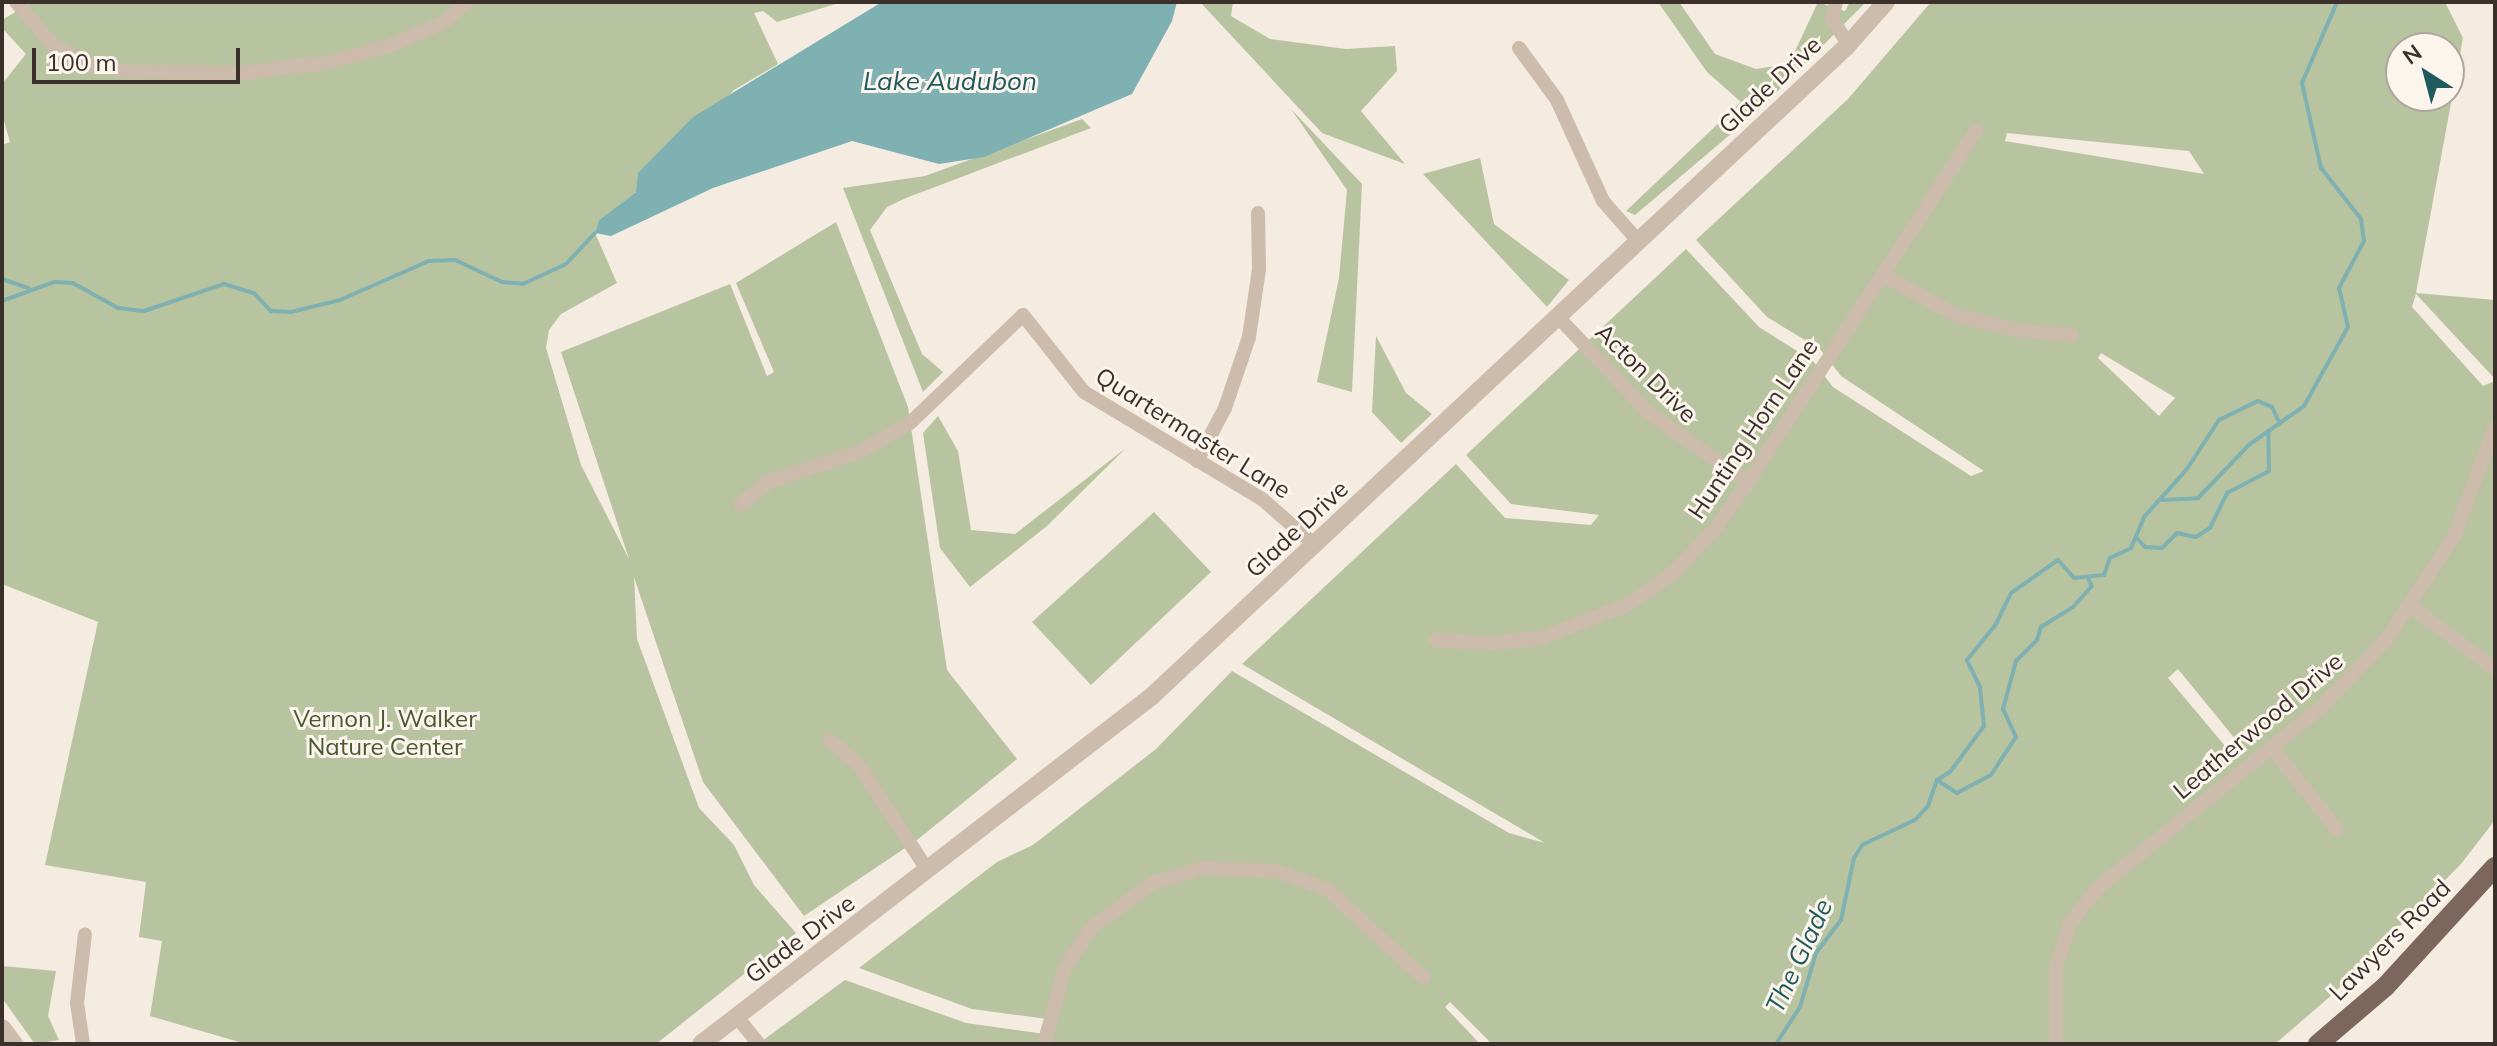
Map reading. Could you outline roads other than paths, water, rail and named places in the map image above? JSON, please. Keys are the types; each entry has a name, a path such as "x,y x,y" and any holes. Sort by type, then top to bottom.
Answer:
{"main road":[{"name":"Lawyers Road","path":"2318,1044 2385,987 2495,867"}],"street":[{"path":"16,2 49,42 93,66 132,72 243,73 330,62 389,46 444,22 467,2"},
{"path":"1836,2 1832,19 1848,44"},
{"name":"Glade Drive","path":"701,1044 1152,696 1639,242 1848,44 1886,2"},
{"path":"1519,48 1557,100 1603,201 1639,242"},
{"name":"Hunting Horn Lane","path":"1435,640 1524,641 1629,604 1674,572 1715,529 1748,482 1976,131"},
{"path":"1197,461 1225,408 1249,337 1259,269 1258,213"},
{"path":"1882,275 1958,316 2004,328 2072,335"},
{"name":"Quartermaster Lane","path":"741,504 768,482 861,451 898,431 1023,315 1084,392 1262,499 1315,545"},
{"name":"Acton Drive","path":"1558,317 1649,413 1748,482"},
{"name":"Leatherwood Drive","path":"2056,1043 2056,968 2070,923 2081,907 2142,851 2272,748 2360,670 2412,607 2464,515 2495,427"},
{"path":"2412,607 2495,669"},
{"path":"830,740 859,765 894,826 928,871"},
{"path":"2272,748 2337,829"},
{"path":"1044,1044 1065,967 1091,928 1153,883 1202,868 1265,868 1328,890 1424,978"},
{"path":"83,1044 77,1003 85,934"},
{"path":"737,1017 759,1044"},
{"path":"2,1028 14,1044"}],"water":[{"name":"Lake Audubon","path":"882,2 1177,2 1172,21 1132,94 984,157 939,164 852,141 713,188 611,236 595,233 599,220 636,192 638,173 693,117"}],"waterway":[{"name":"The Glade","path":"2163,500 2198,498 2250,444 2304,406 2348,327 2339,288 2364,241 2361,219 2321,168 2302,83 2337,2"},
{"path":"2,301 54,282 73,283 118,308 144,311 224,284 254,293 271,311 291,312 340,300 429,261 455,260 502,282 523,284 566,264 595,233"},
{"path":"2,279 28,288"},
{"name":"The Glade","path":"1776,1044 1800,1007 1816,953 1841,920 1854,858 1862,845 1915,820 1928,806 1937,780 1950,772 1984,726 1980,687 1967,660 1996,624 2011,593 2058,560 2074,578 2104,575 2110,558 2131,548 2144,517 2187,469 2219,420 2258,401 2272,407 2280,424"},
{"name":"The Glade","path":"2136,537 2145,547 2162,548 2177,533 2196,537 2210,528 2227,493 2269,471 2268,432"},
{"name":"The Glade","path":"1937,780 1957,793 1991,775 2016,737 2003,709 2016,661 2037,640 2041,627 2073,607 2092,586 2088,578"}],"park label":[{"name":"Vernon J. Walker Nature Center","path":"385,733"}]}
